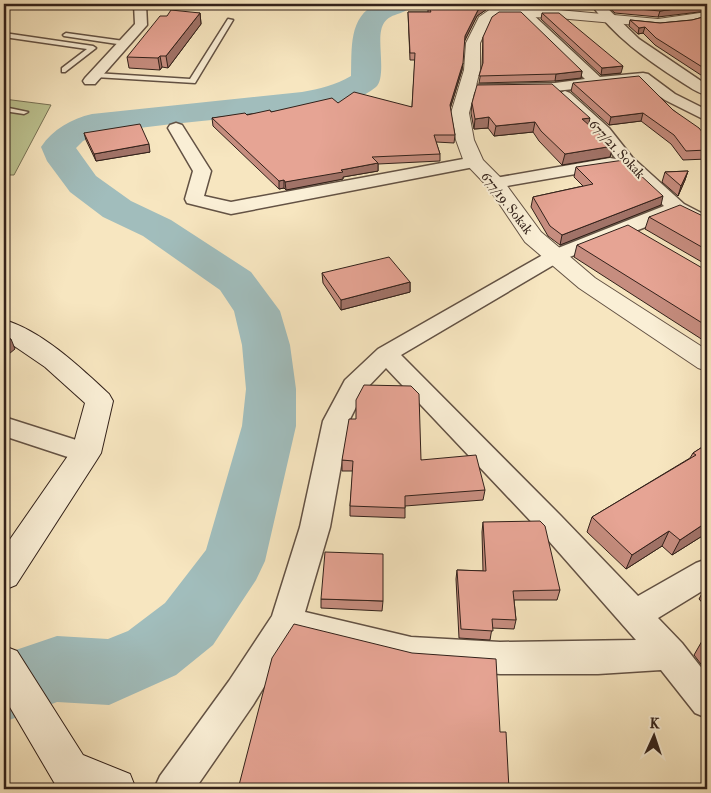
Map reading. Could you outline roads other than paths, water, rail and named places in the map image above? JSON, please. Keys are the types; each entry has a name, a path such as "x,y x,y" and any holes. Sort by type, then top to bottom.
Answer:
{"street":[{"path":"92,78 141,25 140,4"},
{"path":"597,4 609,20 640,48 707,91"},
{"path":"498,8 524,13 578,15 644,24 686,22 707,16"},
{"name":"677/19. Sokak","path":"498,8 484,20 474,42 472,70 460,113 464,140 474,162 495,183 533,237 555,256 587,283 707,362"},
{"path":"524,13 595,81"},
{"path":"468,89 554,87 643,77 670,97 707,116"},
{"name":"677/21. Sokak","path":"554,87 603,131 626,161 676,208 707,224"},
{"path":"176,128 202,171 194,199 231,208 474,162"},
{"path":"495,183 626,161"},
{"path":"174,789 242,692 286,622 315,527 336,421 354,386 386,354 555,256 676,208"},
{"path":"626,228 650,242"},
{"path":"4,328 28,340 73,376 99,401 86,453 4,576"},
{"path":"386,354 561,535 670,654 707,701"},
{"path":"4,426 86,453"},
{"path":"635,615 707,572"},
{"path":"286,622 411,652 500,658 598,658 670,654"},
{"path":"4,664 69,770 115,789"}],"lane":[{"path":"432,9 444,4"},
{"path":"92,78 192,80 230,20"},
{"path":"60,34 124,43"},
{"path":"4,35 93,48 65,70"},
{"path":"4,109 24,112"}],"waterway":[{"path":"4,688 57,669 109,672 152,653 189,624 234,561 269,426 271,389 266,345 257,311 236,281 157,228 117,209 83,184 65,161 58,147 71,134 92,124 302,102 319,99 351,88 366,80 365,46 371,22 381,11 401,4"}]}
